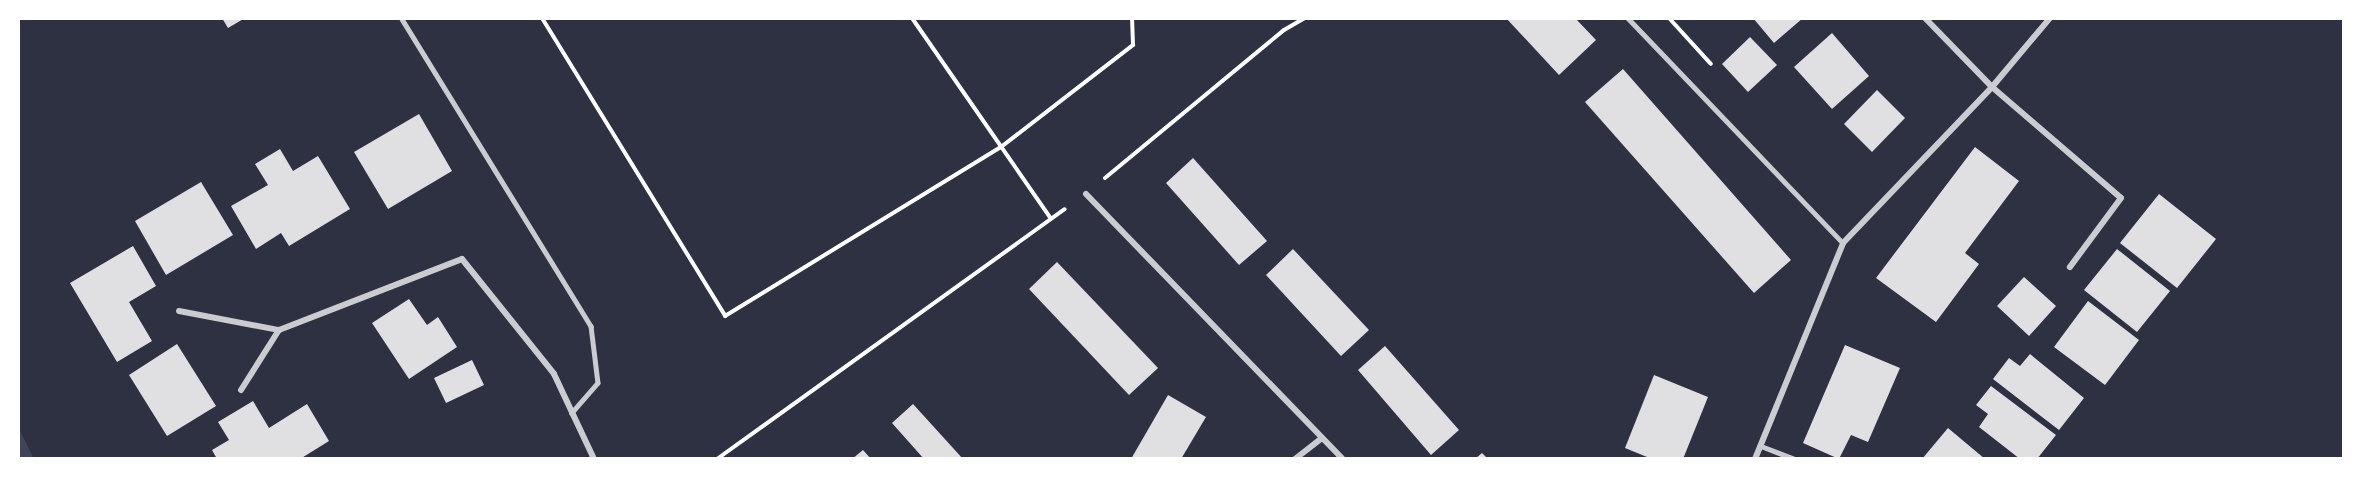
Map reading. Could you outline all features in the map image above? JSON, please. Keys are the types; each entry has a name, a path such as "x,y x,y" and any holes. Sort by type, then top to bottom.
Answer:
{"street":[{"path":"1925,18 1992,87 2121,198 2070,267"},
{"path":"1755,459 1843,243 1992,87 2050,18"},
{"path":"1086,194 1343,459"},
{"path":"179,311 279,330 462,259 554,374 594,459"},
{"path":"241,390 279,330"},
{"path":"1295,459 1322,438"}],"lane":[{"path":"1628,18 1843,243"},
{"path":"402,19 591,326 598,383 572,413"},
{"path":"1761,446 1795,459"}],"path":[{"path":"542,18 725,316 1001,147 1133,45 1132,18"},
{"path":"912,18 1051,219"},
{"path":"717,459 1086,194 1284,30 1305,18"}],"shaded area":[{"path":"18,427 34,459 18,459"}],"building":[{"path":"222,18 245,18 228,28"},
{"path":"1506,18 1575,18 1596,40 1559,75"},
{"path":"1753,18 1803,18 1774,43"},
{"path":"1832,33 1869,76 1832,109 1794,67"},
{"path":"1750,37 1777,65 1748,92 1722,64"},
{"path":"1623,69 1791,260 1754,293 1585,102"},
{"path":"1877,90 1905,118 1872,152 1844,124"},
{"path":"419,114 452,171 388,209 354,152"},
{"path":"1975,147 2019,181 1965,253 1979,264 1936,322 1876,278"},
{"path":"280,149 293,171 318,156 350,209 289,246 281,233 256,249 231,206 268,185 255,164"},
{"path":"1193,158 1267,241 1239,265 1166,183"},
{"path":"201,182 233,235 166,275 135,221"},
{"path":"2159,194 2216,239 2177,288 2120,243"},
{"path":"133,246 156,286 129,302 152,341 117,362 70,283"},
{"path":"1293,249 1369,330 1341,356 1266,275"},
{"path":"2117,249 2170,291 2137,332 2084,290"},
{"path":"1057,262 1158,368 1129,395 1029,289"},
{"path":"2024,277 2056,306 2029,336 1997,306"},
{"path":"409,299 427,325 438,317 457,347 409,379 372,323"},
{"path":"2088,301 2139,340 2105,385 2054,347"},
{"path":"177,344 216,406 167,436 129,375"},
{"path":"1845,345 1900,368 1868,442 1851,435 1839,459 1803,443"},
{"path":"1385,346 1459,430 1431,455 1358,370"},
{"path":"2030,354 2084,398 2059,430 1993,379 2009,358 2020,366"},
{"path":"472,360 484,385 446,403 434,378"},
{"path":"1654,375 1708,397 1683,459 1652,459 1625,448"},
{"path":"1991,386 2056,435 2037,459 2020,459 1979,427 1988,414 1976,405"},
{"path":"1168,395 1206,417 1181,459 1131,459"},
{"path":"253,401 269,428 307,404 329,441 300,459 217,459 212,450 229,440 218,422"},
{"path":"913,404 963,459 924,459 892,423"},
{"path":"1948,428 1985,459 1922,459"},
{"path":"863,450 871,459 852,459"},
{"path":"1482,453 1488,459 1475,459"}]}
